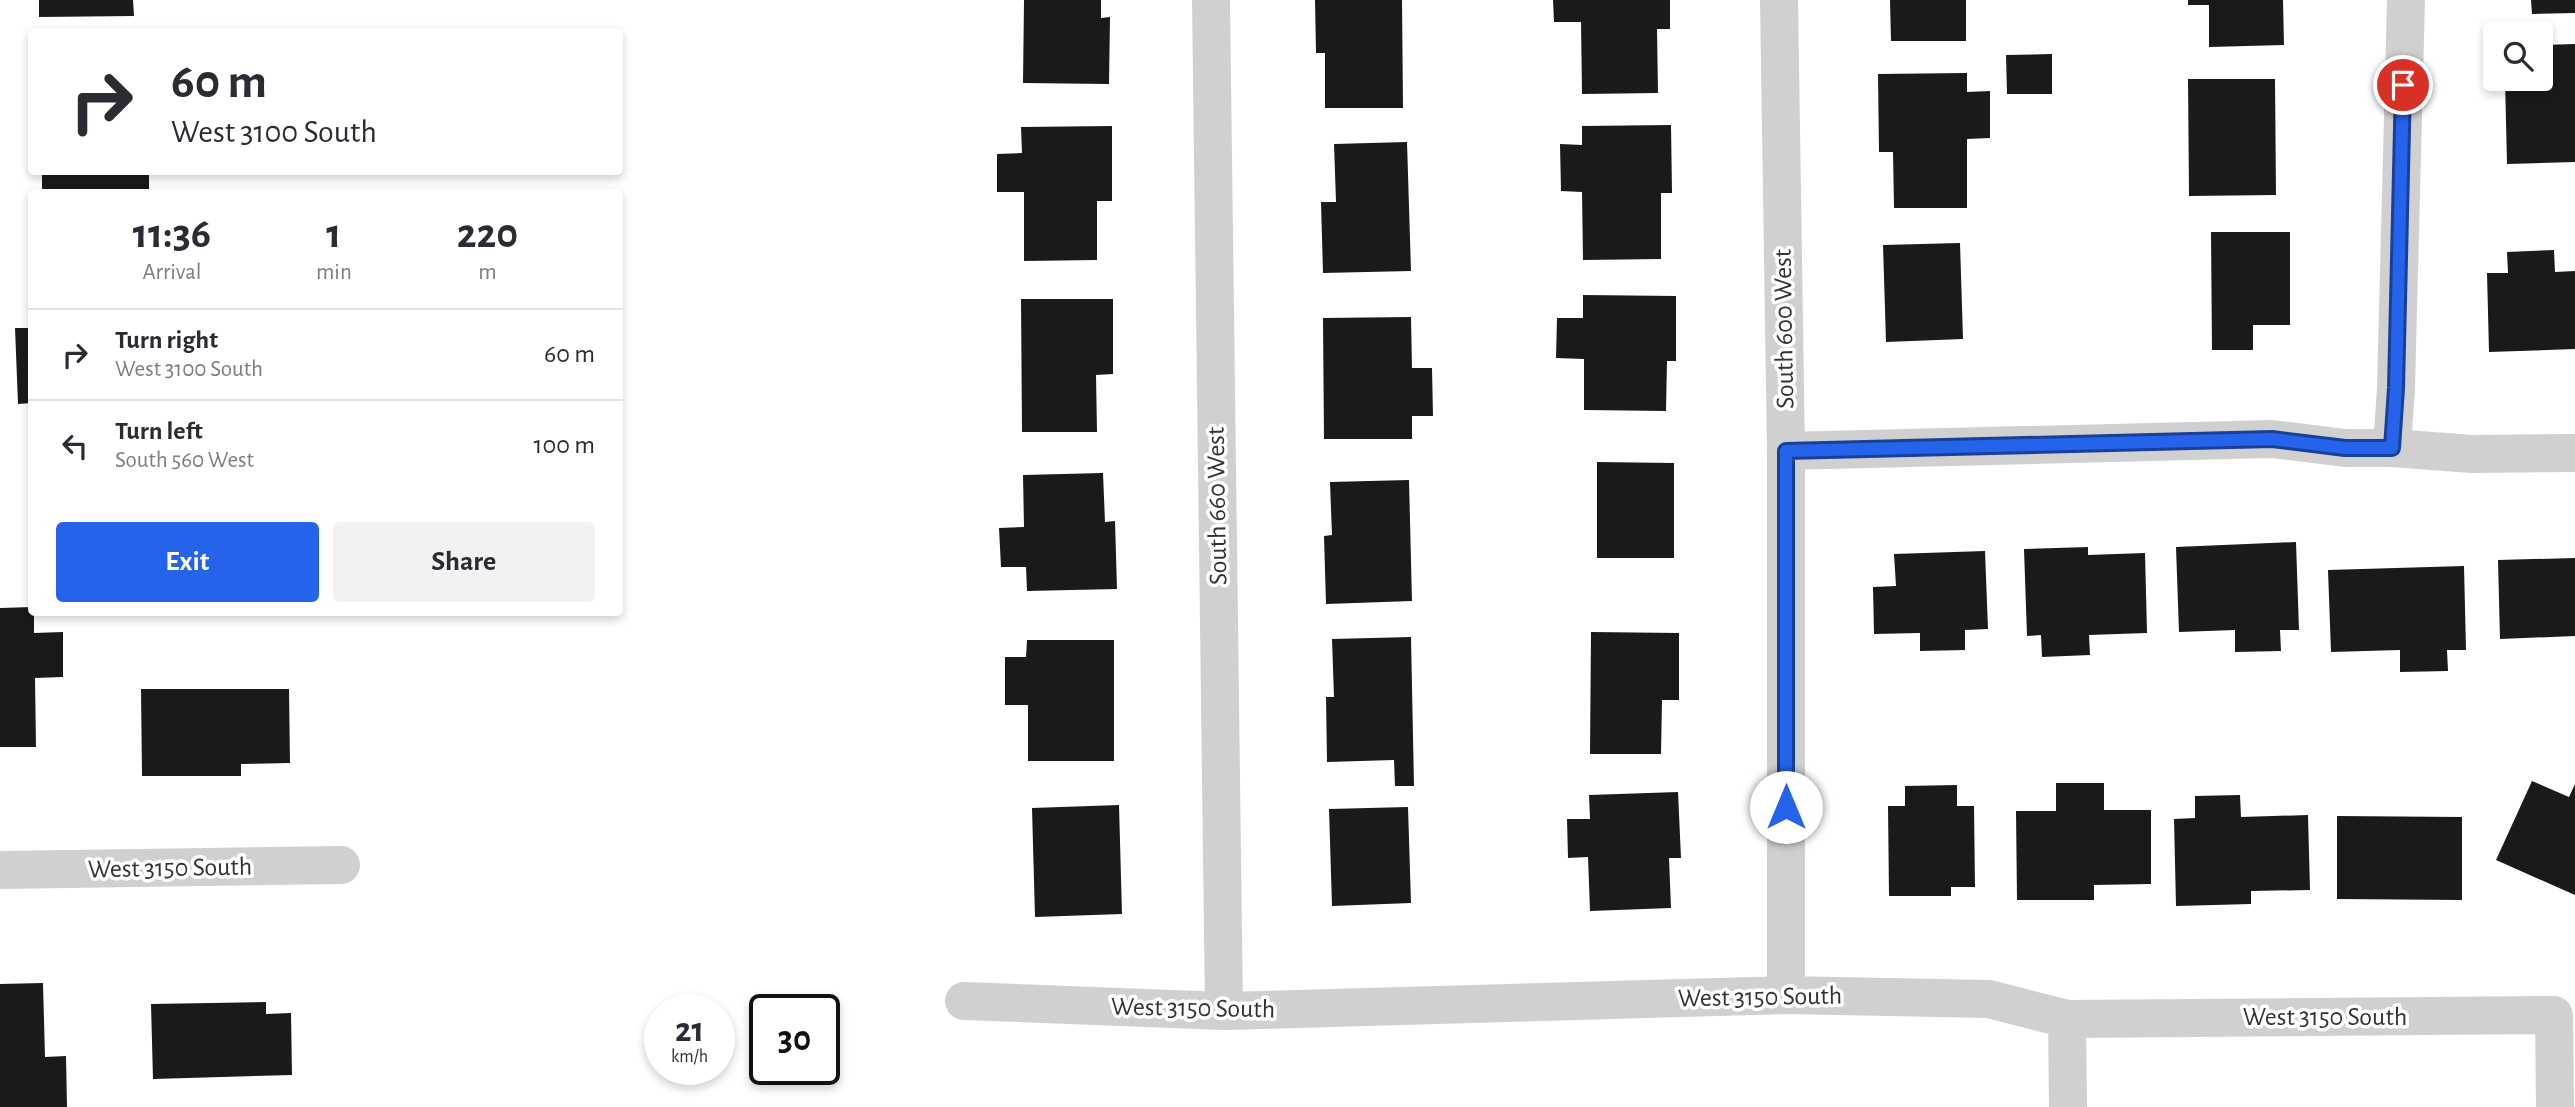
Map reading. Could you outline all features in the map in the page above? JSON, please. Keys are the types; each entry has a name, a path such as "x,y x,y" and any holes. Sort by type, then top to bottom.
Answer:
{"street":[{"name":"South 660 West","path":"1211,0 1224,1012"},
{"name":"South 600 West","path":"1779,0 1786,451 1786,995"},
{"path":"2392,448 2396,388 2406,0"},
{"path":"1786,451 2272,439 2345,448 2485,454 2575,453"},
{"name":"West 3150 South","path":"0,870 341,865"},
{"name":"West 3150 South","path":"964,1001 1224,1012 1786,995 1989,999 2067,1018 2554,1016 2555,1107"},
{"path":"2067,1018 2068,1107"}],"building":[{"path":"39,0 133,0 134,16 39,17"},
{"path":"1024,0 1101,0 1101,18 1110,17 1109,84 1023,83"},
{"path":"1315,0 1402,0 1403,108 1325,108 1325,53 1316,53"},
{"path":"1553,0 1670,0 1670,29 1657,29 1658,93 1582,94 1581,22 1554,22"},
{"path":"1890,0 1966,0 1966,41 1891,41"},
{"path":"2188,0 2283,0 2284,45 2209,47 2209,5 2188,5"},
{"path":"2531,0 2575,0 2575,13 2532,14"},
{"path":"2575,44 2575,162 2507,164 2505,91 2553,91 2553,45"},
{"path":"2052,54 2052,94 2007,94 2006,55"},
{"path":"1967,73 1967,92 1990,91 1990,138 1967,139 1967,208 1894,208 1893,152 1879,152 1878,74"},
{"path":"2188,79 2275,79 2276,195 2189,196"},
{"path":"1671,125 1672,193 1661,193 1661,259 1583,260 1582,192 1561,191 1560,144 1582,145 1582,126"},
{"path":"1112,126 1112,201 1097,201 1097,260 1024,261 1024,192 997,192 997,154 1022,153 1021,127"},
{"path":"1407,142 1411,271 1323,273 1321,202 1336,202 1334,144"},
{"path":"42,175 149,175 149,189 42,189"},
{"path":"2211,232 2290,232 2290,325 2253,325 2253,350 2212,350"},
{"path":"1960,243 1963,339 1886,342 1883,245"},
{"path":"2554,250 2555,272 2575,271 2575,349 2489,352 2487,273 2508,273 2507,252"},
{"path":"1583,295 1676,296 1676,361 1667,361 1666,411 1584,410 1584,359 1556,358 1557,318 1583,318"},
{"path":"1021,299 1113,299 1113,374 1096,375 1097,432 1022,432"},
{"path":"1411,317 1412,368 1432,368 1433,416 1412,416 1412,439 1324,439 1323,318"},
{"path":"15,328 28,328 28,403 18,404"},
{"path":"1597,462 1674,463 1674,558 1597,558"},
{"path":"1103,473 1105,522 1115,521 1117,589 1027,591 1026,567 1001,567 999,528 1024,527 1023,475"},
{"path":"1409,480 1412,601 1326,604 1324,536 1332,535 1330,482"},
{"path":"2296,542 2299,630 2280,630 2281,651 2235,652 2235,630 2179,632 2176,547"},
{"path":"2088,547 2088,555 2145,553 2147,633 2089,635 2090,655 2042,657 2041,635 2027,636 2024,549"},
{"path":"1985,551 1988,629 1965,630 1965,650 1920,651 1920,633 1874,634 1873,587 1896,586 1894,554"},
{"path":"2575,558 2575,636 2500,639 2498,560"},
{"path":"2464,566 2466,650 2447,650 2448,671 2400,672 2400,650 2331,652 2328,570"},
{"path":"28,607 28,616 34,616 34,633 63,632 63,677 35,678 36,747 0,747 0,608"},
{"path":"1591,632 1679,633 1679,700 1662,700 1661,754 1590,754"},
{"path":"1411,637 1414,786 1395,786 1394,760 1327,762 1326,697 1334,697 1332,639"},
{"path":"1027,640 1114,640 1114,761 1028,761 1028,705 1005,705 1005,657 1026,657"},
{"path":"141,689 289,689 290,763 241,764 241,776 142,776"},
{"path":"2532,781 2569,797 2575,784 2575,895 2496,860"},
{"path":"2056,783 2104,783 2104,810 2151,810 2151,884 2094,885 2094,900 2017,900 2016,811 2056,811"},
{"path":"1957,785 1957,806 1974,806 1975,887 1951,887 1951,896 1889,896 1888,806 1905,806 1905,786"},
{"path":"1678,792 1681,858 1669,858 1671,908 1590,911 1588,857 1568,858 1567,819 1590,819 1589,795"},
{"path":"2240,795 2241,817 2308,815 2310,890 2251,891 2251,904 2176,906 2174,819 2195,818 2195,796"},
{"path":"1119,805 1122,914 1035,917 1032,808"},
{"path":"1408,807 1411,903 1332,906 1329,809"},
{"path":"2337,816 2462,817 2462,900 2337,899"},
{"path":"43,983 45,1057 66,1056 67,1107 0,1107 0,984"},
{"path":"266,1002 266,1014 291,1013 292,1075 153,1079 151,1004"}],"route":[{"path":"1786,807 1786,451 2272,439 2345,448 2392,448 2396,388 2403,85"}]}
